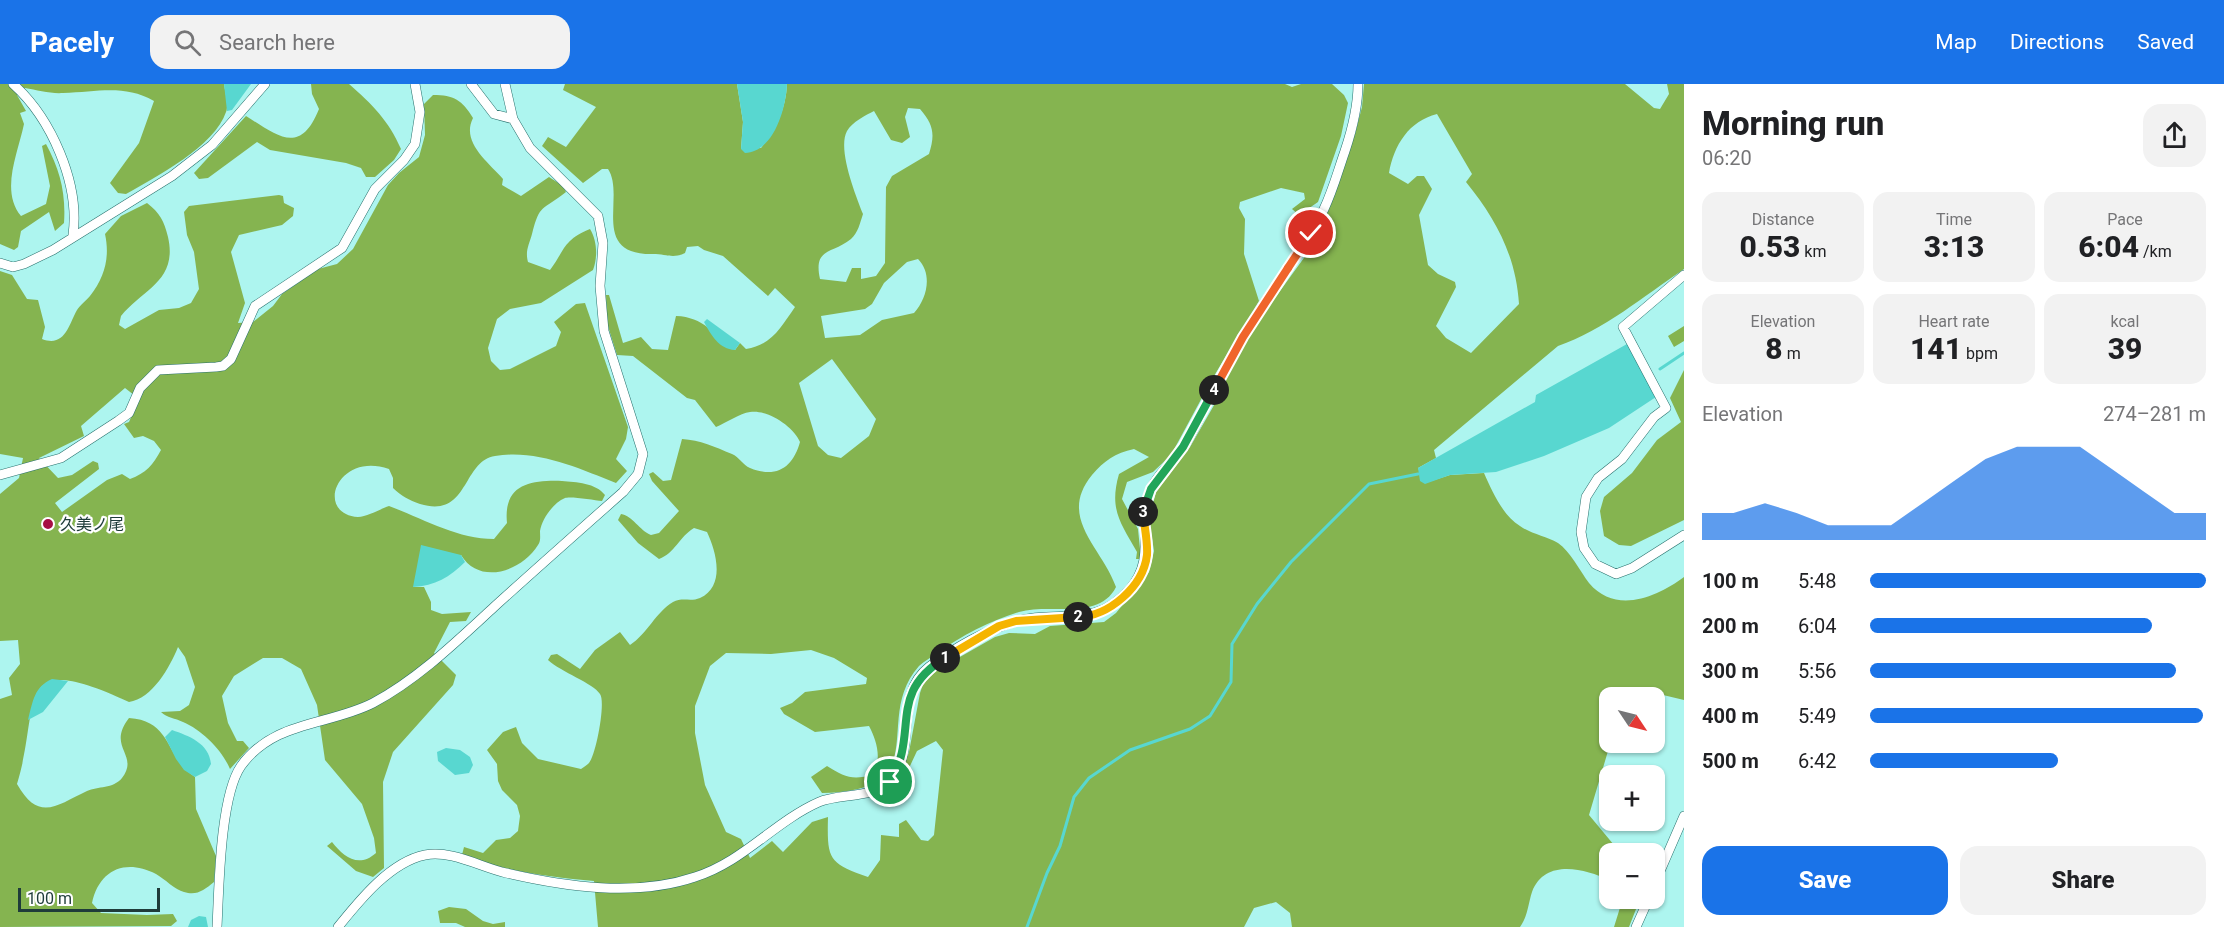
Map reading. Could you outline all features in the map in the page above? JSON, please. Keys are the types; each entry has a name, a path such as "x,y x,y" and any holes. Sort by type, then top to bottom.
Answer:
{"street":[{"path":"13,84 29,98 50,130 75,200 73,235"},
{"path":"0,263 13,267 52,250 194,161 265,84"},
{"path":"0,475 61,458 118,421 129,413 140,388 158,370 223,366 231,359 255,306 342,248 382,180 404,160 415,144 420,112 415,84"},
{"path":"471,84 494,114 513,119"},
{"path":"217,927 230,789 240,767 252,753 284,730 354,711 373,703 409,680 469,631 623,492 638,474 643,454 641,443 600,314 603,243 598,216 530,148 513,119 505,84"},
{"path":"338,927 388,874 421,856 438,854 511,874 599,886 646,888 697,877 735,860 804,809 826,799 880,789 890,782 898,769 902,754 912,691 917,679 928,668 999,626 1028,619 1084,617 1106,611 1131,588 1145,564 1147,552 1143,513 1151,489 1183,447 1243,337 1323,210 1349,137 1358,84"},
{"path":"1684,275 1623,327 1666,408 1654,417 1622,459 1598,478 1590,488 1586,497 1581,532 1587,556 1595,564 1616,574 1632,568 1684,535"},
{"path":"1665,860 1684,816"},
{"path":"1636,927 1643,909"}],"green space":[{"path":"0,84 224,84 227,109 220,125 197,148 168,170 126,194 118,193 110,183 139,143 154,101 132,92 58,93 25,88 17,95 26,111 20,113 24,124 12,172 11,184 15,206 21,216 46,204 50,186 42,146 46,144 61,182 64,223 55,231 49,212 21,231 18,247 14,250 0,244"},
{"path":"311,84 349,84 385,121 401,149 394,160 375,177 366,177 361,168 346,163 270,150 257,142 208,178 199,179 194,173 246,116 268,130 287,138 304,133 312,124 319,109 312,94"},
{"path":"565,84 737,84 743,122 741,149 761,148 766,141 776,126 782,110 787,84 1285,84 1292,87 1301,84 1332,84 1344,95 1348,103 1341,136 1318,202 1299,215 1292,209 1305,199 1304,193 1281,188 1240,202 1239,208 1245,219 1244,254 1259,301 1211,381 1171,455 1153,472 1127,482 1122,499 1138,529 1141,559 1136,559 1137,552 1121,523 1115,497 1119,474 1149,457 1134,449 1116,455 1096,470 1082,491 1079,505 1081,519 1116,587 1108,597 1098,604 1086,607 1031,610 1009,615 966,635 923,662 906,687 900,708 896,749 891,766 879,780 858,789 822,793 811,777 827,766 849,777 873,774 878,756 869,726 815,732 784,714 780,708 792,703 805,692 866,684 867,678 834,658 811,650 771,654 726,653 710,666 695,706 695,733 705,785 726,832 741,839 750,858 772,841 783,852 812,822 828,817 828,842 833,858 845,868 868,877 880,860 881,835 899,837 899,824 906,820 921,840 928,841 934,835 943,750 936,741 917,751 903,781 900,777 909,752 923,684 937,670 995,637 1009,633 1035,634 1050,626 1104,622 1116,613 1149,572 1154,551 1149,519 1156,492 1190,447 1217,400 1230,368 1269,306 1309,251 1322,227 1355,134 1362,107 1364,84 1625,84 1654,108 1660,109 1669,94 1667,84 1684,84 1684,269 1608,322 1558,346 1434,450 1436,458 1418,468 1425,483 1450,475 1484,473 1499,502 1514,522 1524,529 1558,543 1571,556 1589,583 1600,593 1611,598 1636,600 1662,591 1684,577 1684,700 1665,695 1665,687 1599,687 1599,753 1607,753 1604,765 1599,765 1599,781 1589,815 1599,827 1599,831 1602,831 1612,843 1599,843 1599,876 1589,872 1566,869 1546,874 1538,881 1532,892 1520,927 1292,927 1290,913 1276,902 1254,908 1244,927 598,927 594,881 527,873 462,855 464,847 483,853 496,840 510,838 518,831 520,816 517,805 502,790 498,781 497,764 487,750 503,732 516,727 522,743 538,759 581,769 592,758 601,717 602,699 591,686 548,660 551,655 557,654 580,669 595,650 620,632 630,645 642,635 667,606 676,601 700,598 713,585 717,568 716,558 707,532 694,528 669,553 659,559 638,543 618,520 621,514 625,515 651,535 659,533 679,511 652,481 649,474 653,472 663,481 671,480 682,439 713,446 734,455 750,468 768,472 776,471 788,464 800,442 797,436 780,420 765,413 742,414 716,427 695,400 687,398 633,356 617,355 607,323 606,295 609,295 623,343 641,337 652,349 668,350 676,316 694,319 708,327 735,350 740,343 746,349 755,347 763,344 775,334 795,307 775,288 768,296 723,256 698,246 687,247 685,253 673,256 633,252 622,245 615,235 614,194 608,169 602,169 583,183 542,146 548,137 566,147 596,107 563,90","holes":["908,108 920,109 931,125 932,141 929,154 892,176 886,187 885,263 876,276 861,279 861,268 852,268 846,282 820,279 819,261 822,256 853,237 863,214 846,160 844,149 847,131 856,122 874,111 891,140 902,143 910,137 905,117","1437,114 1472,174 1466,182 1487,210 1503,239 1517,286 1519,304 1471,353 1446,338 1436,326 1456,287 1455,282 1438,274 1428,265 1419,215 1432,189 1424,176 1417,176 1408,184 1389,173 1395,153 1404,136 1418,122","918,259 923,265 927,279 925,294 914,313 882,320 860,335 825,338 821,316 865,309 872,304 884,283 907,262","832,359 876,419 869,436 841,458 828,455 818,446 799,383"]},
{"path":"433,95 440,95 457,100 465,107 473,118 470,135 473,143 483,158 503,179 502,185 521,196 549,177 563,186 566,192 543,208 537,217 528,248 528,262 550,270 569,242 590,229 596,249 593,270 541,303 510,309 497,319 488,348 491,361 500,370 510,369 556,346 561,332 554,322 576,304 585,303 628,427 626,439 616,459 627,471 616,483 557,461 526,455 495,456 484,460 476,468 457,497 448,504 436,506 420,504 399,493 393,488 393,478 389,469 371,466 356,468 345,475 338,485 335,496 337,506 345,513 362,517 389,506 454,532 494,539 507,523 510,500 514,492 521,487 540,482 562,481 591,486 605,495 602,501 577,498 561,500 543,521 538,545 522,562 512,568 489,572 479,570 469,565 461,555 413,587 424,587 431,602 431,610 442,614 471,612 466,621 450,622 434,653 456,675 453,685 393,752 383,782 384,868 373,877 356,871 327,846 332,842 346,856 357,860 369,858 376,853 374,838 362,804 325,760 317,705 301,669 282,658 263,658 234,676 222,696 228,723 237,741 243,741 249,748 230,769 217,748 204,735 161,712 180,711 189,705 195,687 185,657 178,647 170,664 153,689 137,700 129,702 91,686 65,680 48,682 38,692 32,708 17,784 33,804 49,807 91,789 114,784 127,770 121,737 129,718 154,726 185,769 195,777 196,809 216,856 214,882 200,892 189,893 177,889 145,869 124,867 107,875 95,892 92,903 101,913 173,914 177,921 171,926 0,927 0,699 12,695 9,678 20,664 18,640 0,641 0,494 19,478 23,458 0,454 0,271 12,275 27,299 38,300 45,327 42,339 56,340 65,333 77,310 90,296 103,274 107,251 105,234 121,216 147,203 155,210 165,226 170,252 168,264 156,283 121,316 119,325 125,329 159,310 179,308 191,303 199,289 194,252 187,235 184,212 189,206 279,195 283,196 284,203 294,208 293,216 282,225 239,235 231,252 245,303 238,323 253,322 273,306 282,294 318,269 337,264 353,249 388,185 419,157 425,135 424,104","holes":["125,388 139,399 129,422 124,424 134,438 143,436 154,441 161,450 155,460 136,477 130,479 122,474 107,480 62,512 55,503 99,469 98,463 93,461 72,475 58,478 39,458 84,436 81,426"]},
{"path":"1684,326 1684,341 1674,347 1668,336"},
{"path":"1684,370 1684,520 1631,546 1619,545 1604,536 1600,511 1604,497 1632,473 1657,440 1681,422 1670,398"},
{"path":"449,907 466,909 483,921 493,924 505,922 505,927 465,927 456,923 440,923 438,911"},
{"path":"1620,909 1636,909 1629,927 1614,927"}],"water":[{"path":"224,84 251,84 232,110 227,111"},
{"path":"737,84 787,84 781,116 771,137 755,151 745,153 741,149 743,122"},
{"path":"707,319 740,343 735,350 724,347 716,341 704,322"},
{"path":"1627,344 1656,397 1609,428 1544,456 1496,472 1450,475 1425,484 1420,481 1418,468 1535,402 1536,395"},
{"path":"421,545 461,555 465,562 442,580 413,587"},
{"path":"52,679 68,681 43,712 28,720 38,690"},
{"path":"172,730 197,741 202,746 211,764 207,771 195,777 184,770 165,737"},
{"path":"446,748 460,750 470,757 473,765 469,773 455,775 438,761 437,752"},
{"path":"199,916 206,917 208,927 188,927 191,920"}],"waterway":[{"path":"1660,369 1684,353"},
{"path":"1027,927 1047,873 1060,846 1074,797 1089,778 1130,750 1190,729 1210,716 1231,682 1232,644 1257,604 1291,562 1369,484 1418,474"}],"place":[{"name":"久美ノ尾","path":"48,524"}],"route":[{"path":"890,782 898,769 902,754 912,691 917,679 928,668 999,626 1028,619 1084,617 1106,611 1131,588 1145,564 1147,552 1143,513 1151,489 1158,476 1183,447 1243,337 1311,233"}]}
